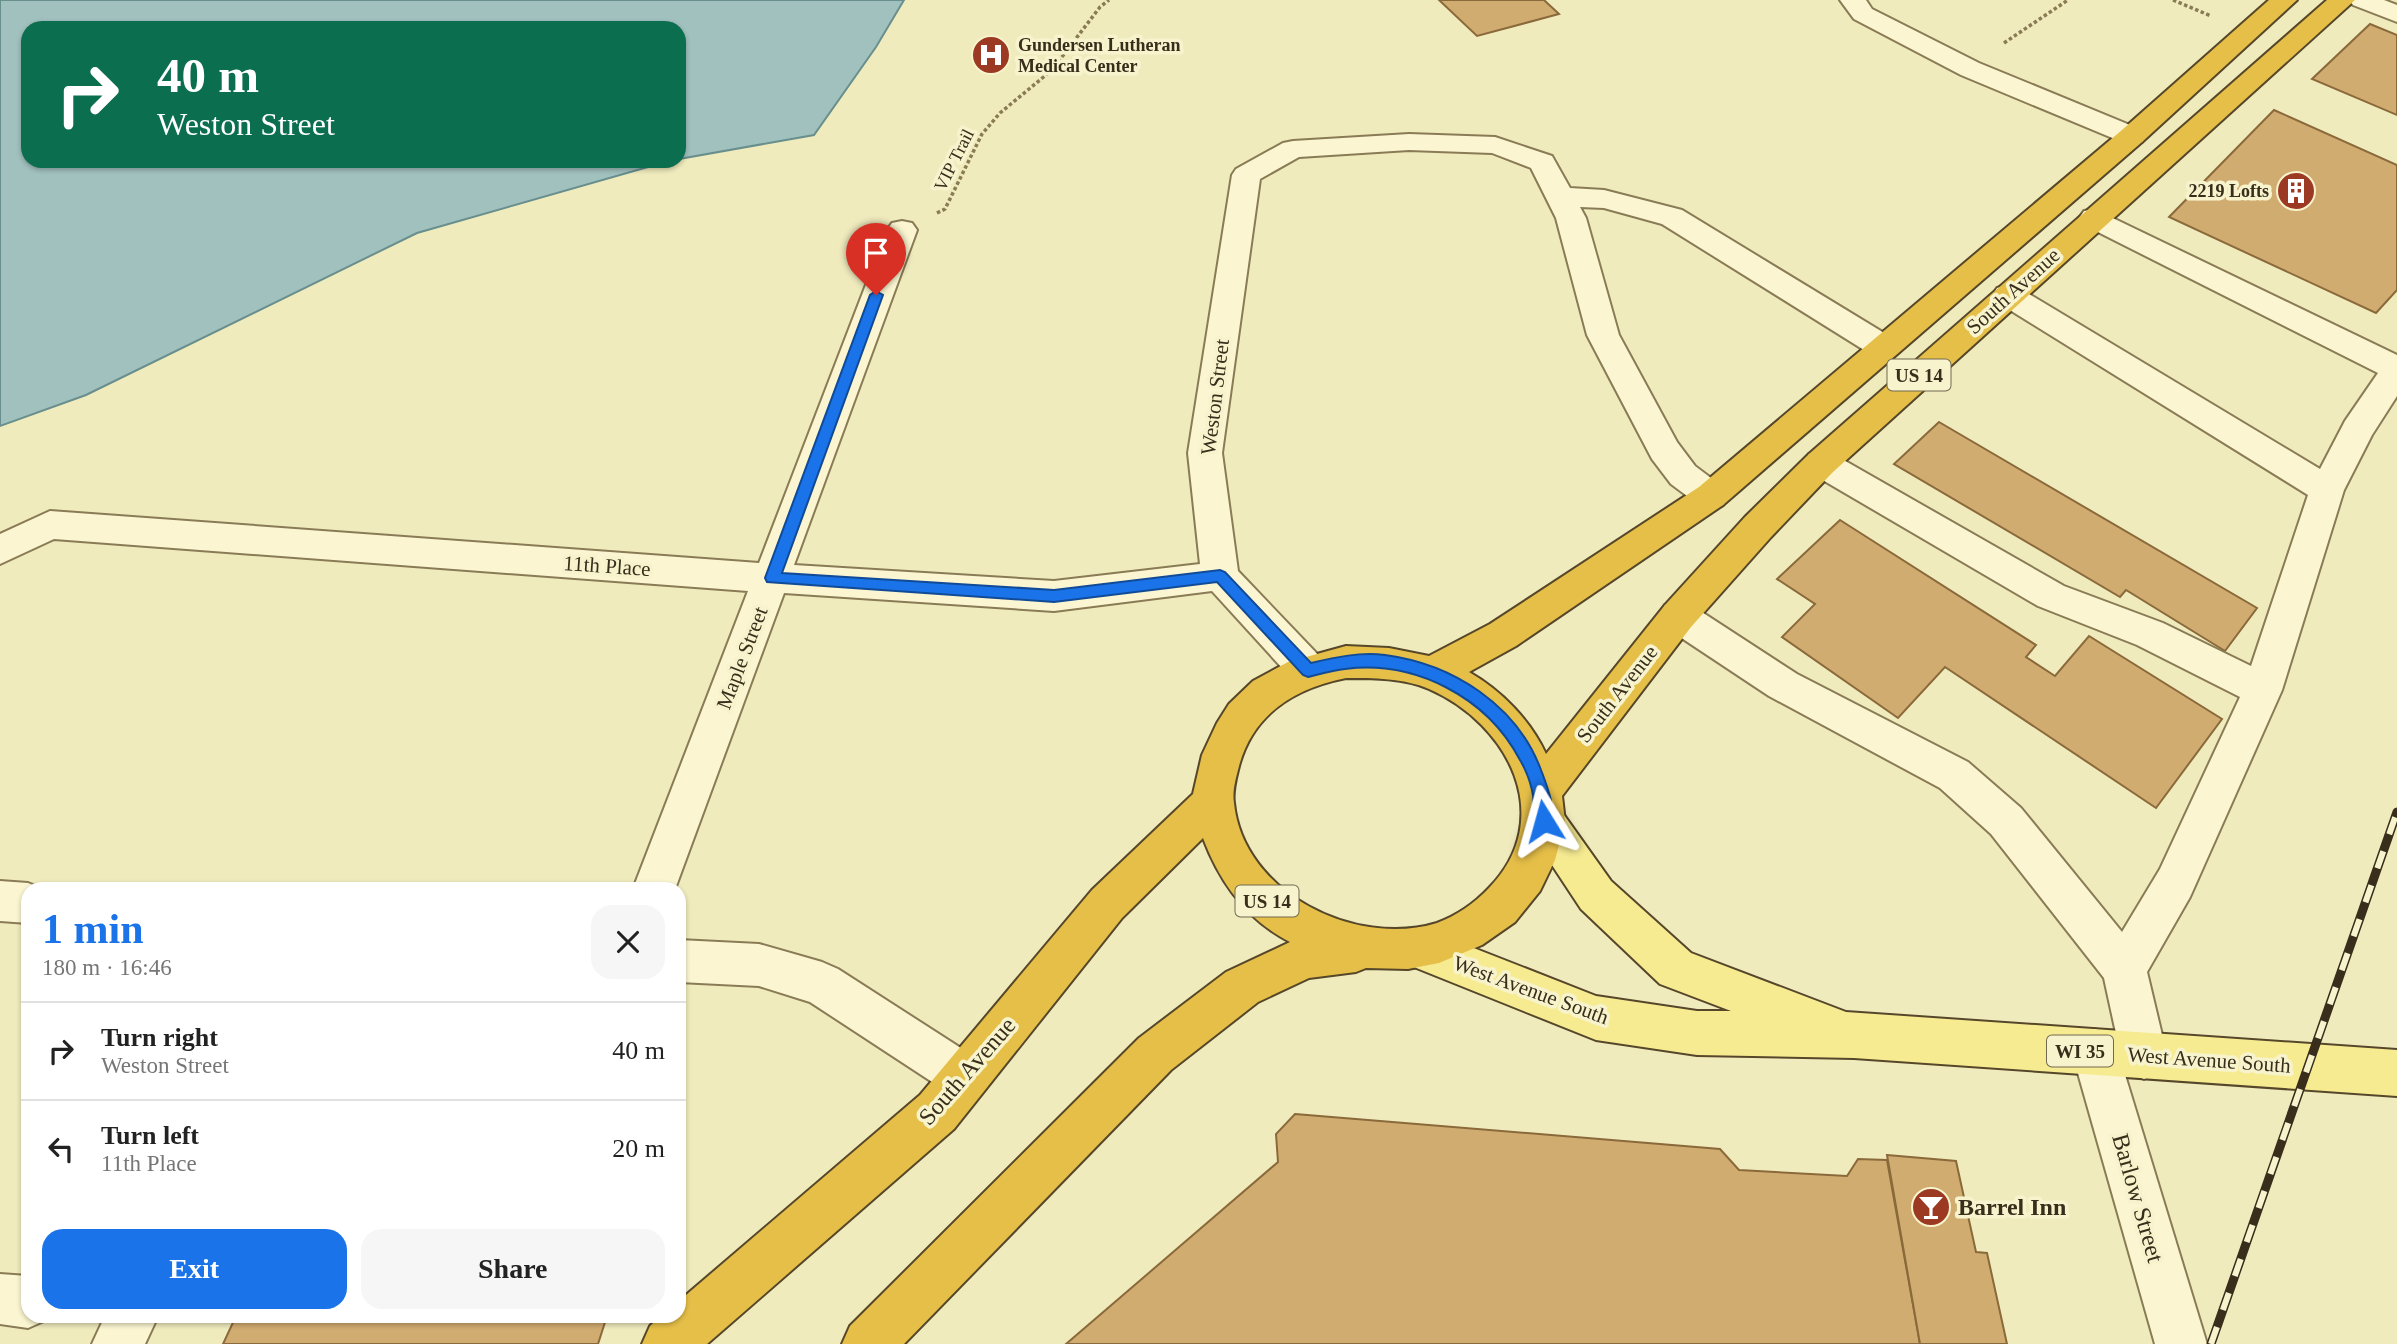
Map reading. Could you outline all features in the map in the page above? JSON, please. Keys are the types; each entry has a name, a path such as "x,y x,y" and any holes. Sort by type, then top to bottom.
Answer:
{"highway":[{"name":"South Avenue","path":"1433,673 1503,635 1711,496 2132,136 2284,0"},
{"name":"South Avenue","path":"1542,807 1678,616 1758,527 1821,463 2342,0"},
{"name":"South Avenue","path":"868,1344 1155,1054 1242,987 1306,957 1399,948 1450,939 1480,924 1506,903 1525,877 1537,849 1542,807 1529,759 1512,732 1480,701 1459,685 1433,673 1384,662 1346,662 1308,670 1276,686 1248,710 1227,739 1212,802 1226,846 1247,881 1276,911 1307,930 1342,943 1399,948"},
{"name":"South Avenue","path":"668,1344 937,1112 1107,904 1212,802"}],"main road":[{"name":"West Avenue South","path":"1542,807 1596,895 1676,969 1854,1035"},
{"name":"West Avenue South","path":"1399,948 1596,1018 1697,1033 1854,1035 2397,1073"}],"street":[{"path":"1853,0 1863,14 1969,68 2132,136"},
{"path":"2362,0 2397,14"},
{"name":"Weston Street","path":"1220,576 1205,453 1246,175 1293,149 1409,142 1495,145 1542,162 1560,197"},
{"path":"1560,197 1604,199 1672,217 1883,347"},
{"path":"1560,197 1571,218 1603,335 1664,450 1683,475 1711,496"},
{"path":"2094,218 2397,370 2357,430 2327,490 2263,690 2175,883 2124,969"},
{"name":"Maple Street","path":"657,882 773,578 901,230"},
{"path":"2008,295 2327,490"},
{"path":"1821,463 2051,596 2150,634 2263,690"},
{"name":"11th Place","path":"0,550 50,525 1054,596 1220,576"},
{"path":"1220,576 1308,670"},
{"path":"1678,616 1783,685 1954,775 2006,821 2124,969 2144,1056"},
{"path":"0,901 21,902"},
{"path":"686,961 759,965 822,985 965,1077"},
{"name":"Barlow Street","path":"2095,1052 2180,1344"},
{"path":"0,1300 21,1302"},
{"path":"118,1344 128,1323"}],"path":[{"name":"VIP Trail","path":"901,230 945,209 970,154 988,125 1052,70 1100,7 1109,0"},
{"path":"1969,68 2068,0"},
{"path":"2173,0 2214,17"}],"water":[{"path":"0,0 904,0 876,47 814,135 686,158 686,21 21,21 21,168 644,168 417,233 86,395 0,426"}],"building":[{"path":"1439,0 1544,0 1559,14 1477,36"},
{"path":"2370,24 2397,35 2397,115 2312,79"},
{"name":"2219 Lofts","path":"2274,110 2397,165 2397,290 2376,313 2169,217"},
{"path":"1939,422 2257,608 2225,651 2126,590 2120,597 1894,464"},
{"path":"1840,520 2036,645 2026,657 2055,676 2089,636 2222,719 2156,808 1945,667 1898,718 1782,637 1815,604 1777,579"},
{"path":"1295,1114 1720,1149 1739,1170 1847,1176 1858,1159 1887,1160 1920,1344 1066,1344 1278,1162 1276,1134"},
{"name":"Barrel Inn","path":"1887,1155 1956,1161 1976,1252 1987,1253 2007,1344 1920,1344"},
{"path":"233,1323 605,1323 598,1344 223,1344"}],"railway":[{"path":"2211,1344 2397,812"}],"place":[{"name":"Gundersen Lutheran Medical Center","path":"991,55"},
{"name":"2219 Lofts","path":"2296,191"},
{"name":"Barrel Inn","path":"1931,1207"}],"route":[{"path":"876,295 773,578 1054,596 1220,576 1308,670 1346,662 1384,662 1423,670 1459,685 1490,708 1512,732 1529,759 1541,792 1544,821"}]}
